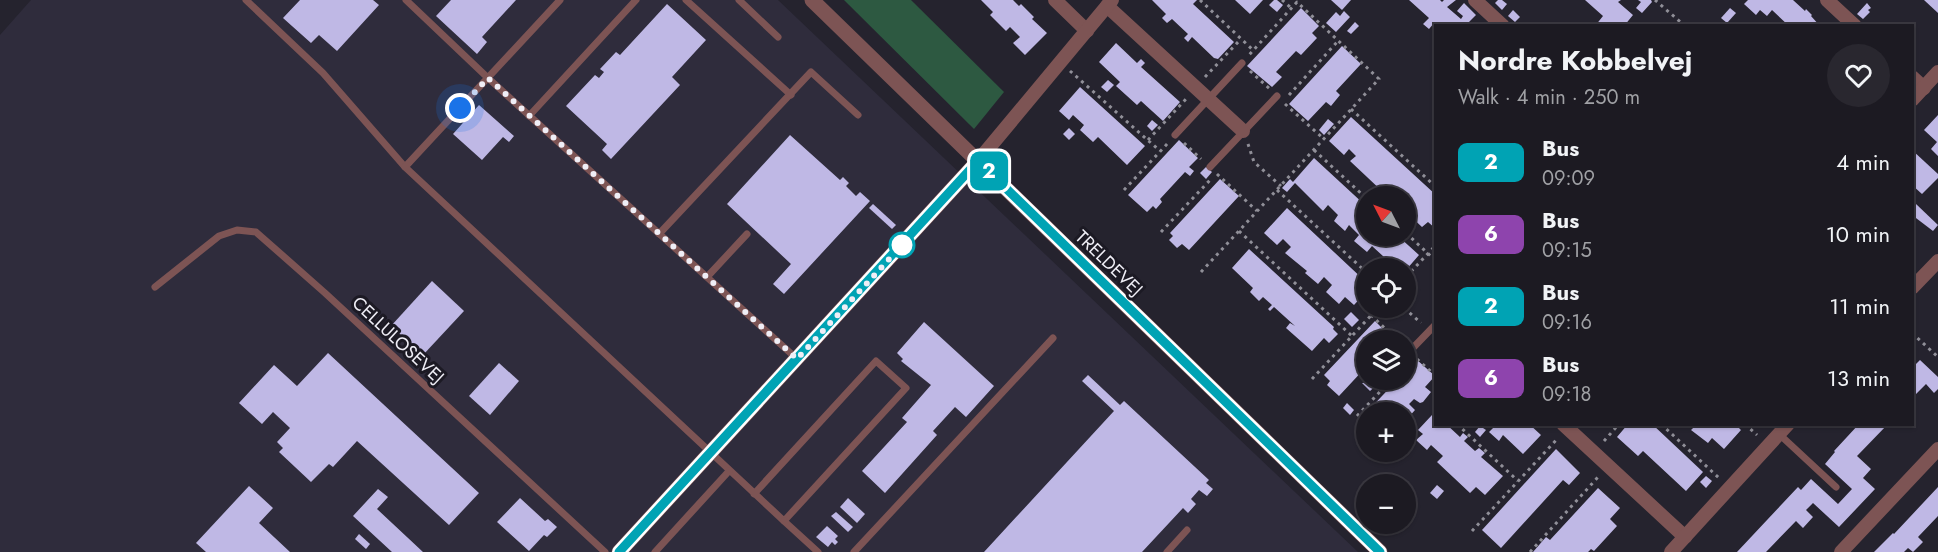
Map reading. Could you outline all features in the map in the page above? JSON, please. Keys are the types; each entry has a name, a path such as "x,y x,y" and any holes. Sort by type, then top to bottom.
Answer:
{"street":[{"name":"TRELDEVEJ","path":"812,0 1380,552"},
{"path":"1055,0 1087,31"},
{"path":"1475,0 1501,24"},
{"path":"1827,0 1853,24"},
{"path":"619,552 978,161 1109,3 1244,131"},
{"path":"1914,98 1938,72"},
{"path":"1914,79 1924,88"},
{"path":"1914,286 1938,261"},
{"path":"1565,426 1685,537"},
{"path":"1671,552 1784,429"},
{"path":"1841,552 1938,449"}],"lane":[{"path":"246,0 323,73 405,167 710,454 818,552"},
{"path":"406,0 488,78 797,359"},
{"path":"405,167 560,0"},
{"path":"530,116 636,0"},
{"path":"686,0 790,95"},
{"path":"739,0 778,37"},
{"path":"1175,135 1242,63"},
{"path":"659,234 812,72 858,115"},
{"path":"1210,167 1277,96"},
{"name":"CELLULOSEVEJ","path":"155,286 219,236 237,230 256,232 605,552"},
{"path":"707,277 747,234"},
{"path":"1416,344 1434,326"},
{"path":"855,552 1053,338"},
{"path":"754,494 876,361 906,388 784,521"},
{"path":"1784,429 1836,487"},
{"path":"655,552 729,471"},
{"path":"1167,552 1187,531"}],"path":[{"path":"1200,0 1254,51"},
{"path":"1282,0 1291,8"},
{"path":"1656,0 1683,24"},
{"path":"1201,272 1379,79 1297,2 1242,63"},
{"path":"1283,101 1338,41"},
{"path":"1060,62 1160,151"},
{"path":"1351,109 1434,185"},
{"path":"1244,131 1254,162 1281,186"},
{"path":"1124,190 1175,135"},
{"path":"1314,150 1356,189"},
{"path":"1161,232 1216,173"},
{"path":"1277,190 1356,264"},
{"path":"1239,231 1352,336"},
{"path":"1416,243 1434,259"},
{"path":"1416,266 1434,247"},
{"path":"1312,379 1368,318"},
{"path":"1374,318 1387,330"},
{"path":"1415,318 1429,330"},
{"path":"1914,335 1938,357"},
{"path":"1416,358 1434,374"},
{"path":"1370,402 1382,390"},
{"path":"1459,426 1518,481"},
{"path":"1472,531 1565,426"},
{"path":"1593,452 1617,426"},
{"path":"1663,426 1730,488"},
{"path":"1530,552 1609,466"}],"shaded area":[{"path":"31,0 778,0 1358,552 0,552 0,35"}],"green space":[{"path":"844,0 911,0 1004,92 974,129"}],"building":[{"path":"300,0 373,0 379,5 337,51 319,35 311,43 283,18"},
{"path":"451,0 516,0 482,37 487,42 477,54 436,16"},
{"path":"981,0 1013,0 1019,6 1021,4 1034,17 1032,19 1047,33 1025,55 1013,43 1020,37 1010,27 1006,31 990,15 993,12"},
{"path":"1152,0 1197,0 1193,4 1234,42 1218,59 1214,58 1192,37 1188,42 1184,38 1188,34 1172,19 1167,23 1162,18 1166,14"},
{"path":"1235,0 1263,0 1250,14"},
{"path":"1274,0 1283,5 1277,12 1269,5"},
{"path":"1331,0 1351,0 1342,10"},
{"path":"1409,0 1440,0 1442,2 1456,0 1447,7 1461,19 1463,16 1457,11 1464,3 1476,15 1466,24 1434,23 1429,29 1423,24 1429,18"},
{"path":"1498,0 1507,4 1502,10 1495,3"},
{"path":"1585,0 1621,0 1618,2 1633,15 1626,24 1597,24 1603,16"},
{"path":"1638,0 1651,0 1652,2 1642,13 1636,8 1641,2"},
{"path":"1748,0 1793,0 1805,11 1806,9 1818,24 1787,24 1772,10 1767,16 1760,10 1756,15 1744,4"},
{"path":"1924,0 1938,0 1938,13"},
{"path":"1867,3 1871,8 1868,10 1870,12 1863,19 1857,14"},
{"path":"667,4 706,40 672,77 680,85 611,159 602,150 607,144 566,106 595,75 599,78 604,72 600,69 616,52 620,55"},
{"path":"1301,8 1319,26 1312,33 1317,38 1301,55 1296,51 1276,72 1282,77 1272,87 1247,66"},
{"path":"1730,8 1736,13 1727,23 1721,18"},
{"path":"1513,10 1520,17 1515,22 1508,16"},
{"path":"1344,11 1350,17 1336,32 1326,23 1336,12 1340,16"},
{"path":"1355,22 1359,26 1351,34 1347,31"},
{"path":"1116,43 1137,63 1141,59 1145,63 1141,67 1180,102 1163,121 1141,101 1137,105 1116,86 1120,82 1099,62"},
{"path":"1342,46 1361,64 1336,91 1340,95 1331,106 1326,102 1308,121 1289,104"},
{"path":"1108,80 1114,85 1107,92 1101,87"},
{"path":"1080,87 1145,146 1127,165 1098,137 1093,142 1080,130 1084,125 1073,115 1069,120 1059,111"},
{"path":"479,105 514,136 509,142 503,137 482,160 453,134"},
{"path":"1938,115 1938,156 1931,149 1937,142 1924,130"},
{"path":"1351,117 1434,193 1434,227 1428,222 1422,227 1416,221 1416,186 1377,186 1350,161 1356,156 1349,149 1344,155 1329,141"},
{"path":"1328,119 1334,124 1324,135 1319,130"},
{"path":"1152,120 1158,125 1152,131 1147,126"},
{"path":"1069,128 1075,134 1069,140 1063,134"},
{"path":"790,135 840,180 843,177 849,183 846,186 856,196 860,192 870,201 784,294 773,284 791,264 727,204"},
{"path":"1179,140 1198,158 1189,167 1194,171 1190,176 1185,172 1160,199 1162,202 1156,209 1153,206 1147,212 1128,195"},
{"path":"1914,152 1938,174 1938,178 1922,194 1914,187"},
{"path":"1314,158 1356,197 1356,232 1349,225 1345,231 1334,221 1338,215 1328,205 1323,211 1295,183 1287,192 1282,188 1290,179 1293,182"},
{"path":"1206,167 1212,172 1206,179 1200,173"},
{"path":"1220,179 1239,196 1189,250 1182,244 1177,248 1169,240 1173,236 1170,233"},
{"path":"873,204 896,225 892,229 869,208"},
{"path":"1916,204 1938,225 1933,231 1914,217"},
{"path":"1287,208 1356,273 1356,303 1354,305 1345,297 1339,304 1326,292 1332,285 1324,277 1318,284 1305,273 1307,271 1285,253 1291,247 1283,239 1277,245 1264,233"},
{"path":"1360,246 1372,246 1367,252"},
{"path":"1372,246 1409,246 1419,255 1416,258 1385,258"},
{"path":"1249,249 1334,327 1333,329 1338,334 1329,343 1324,338 1312,351 1286,328 1290,323 1295,326 1274,307 1270,311 1268,309 1272,305 1263,297 1259,301 1250,292 1253,288 1232,268"},
{"path":"432,281 464,311 423,355 391,326"},
{"path":"1351,312 1359,320 1352,327 1344,319"},
{"path":"1375,321 1384,330 1366,330"},
{"path":"924,322 994,386 966,417 955,407 933,431 937,435 885,493 862,471 907,422 902,418 931,385 901,361 903,359 897,353"},
{"path":"1356,341 1356,378 1339,396 1327,385 1330,381 1324,375"},
{"path":"328,353 479,493 449,525 357,441 333,467 329,464 311,482 279,452 283,448 277,442 290,428 273,412 262,424 239,403 274,365 297,386"},
{"path":"1416,359 1434,375 1425,387 1431,392 1423,402 1420,403 1414,399 1411,402 1376,402 1388,390 1416,390"},
{"path":"1920,360 1938,377 1938,389 1934,393 1926,384 1914,396 1914,366"},
{"path":"499,363 519,381 490,415 469,396"},
{"path":"1088,375 1120,405 1124,401 1209,480 1206,483 1213,489 1207,496 1199,490 1191,499 1196,504 1188,513 1183,508 1142,552 984,552 1114,411 1082,381"},
{"path":"1347,403 1354,410 1350,415 1343,408"},
{"path":"1432,415 1434,426 1448,426 1460,437 1463,433 1468,437 1464,441 1475,451 1479,448 1485,453 1481,457 1503,476 1485,495 1476,487 1470,493 1437,462 1443,456 1431,445 1427,450 1416,440 1423,434 1418,430"},
{"path":"1480,426 1486,430 1480,437 1475,432"},
{"path":"1531,426 1541,435 1523,454 1503,435 1499,441 1489,432 1494,427"},
{"path":"1626,426 1654,426 1703,472 1686,491 1643,451 1638,456 1617,437"},
{"path":"1695,426 1737,426 1741,430 1724,449 1712,438 1708,443 1691,430"},
{"path":"1857,426 1886,426 1857,456 1871,469 1863,478 1875,489 1839,527 1813,503 1806,510 1813,517 1803,528 1796,521 1766,552 1737,552 1798,487 1801,490 1811,479 1838,504 1852,489 1825,464"},
{"path":"1556,449 1580,473 1569,485 1563,480 1501,548 1482,530"},
{"path":"1706,476 1712,481 1706,488 1700,482"},
{"path":"1437,485 1444,491 1437,499 1430,493"},
{"path":"249,486 273,508 259,523 290,552 206,552 196,543"},
{"path":"1938,487 1938,516 1918,537 1923,542 1913,552 1908,548 1904,552 1874,552 1894,534"},
{"path":"1598,488 1620,508 1610,519 1617,526 1594,551 1591,549 1588,552 1533,552 1546,537 1550,540"},
{"path":"378,489 388,497 377,509 423,552 392,552 353,516"},
{"path":"520,498 545,521 548,519 557,527 547,537 544,535 529,551 497,522"},
{"path":"848,498 865,514 857,523 840,507"},
{"path":"836,512 853,527 848,532 831,516"},
{"path":"827,526 838,536 835,539 838,542 835,545 832,542 828,547 816,537"},
{"path":"359,534 370,544 366,549 355,539"}],"bus line":[{"name":"2","path":"619,552 978,161 1380,552"}],"route":[{"path":"460,108 488,78 797,359 905,242 902,245"}]}
